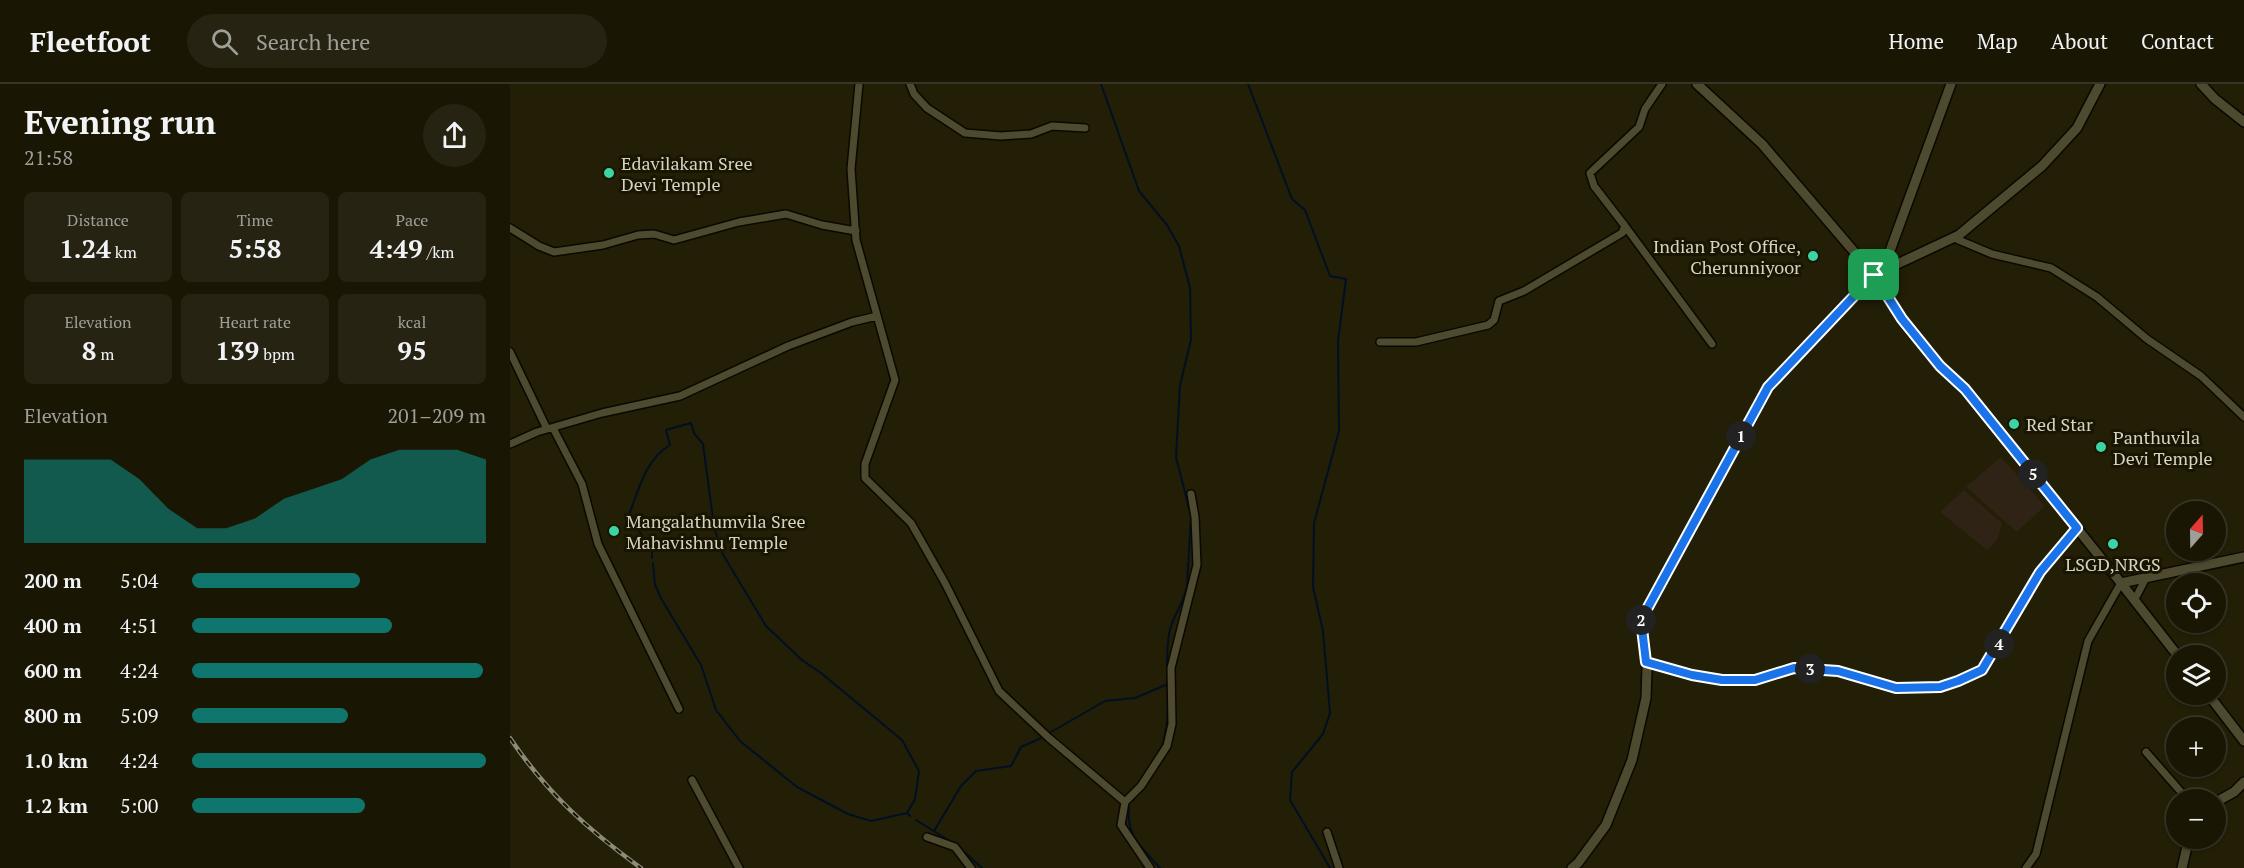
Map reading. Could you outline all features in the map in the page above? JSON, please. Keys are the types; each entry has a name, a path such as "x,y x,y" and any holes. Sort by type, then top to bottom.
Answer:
{"street":[{"path":"860,84 851,169 856,231 895,380 865,464 865,478 911,523 945,583 999,691 1049,738 1125,802"},
{"path":"910,84 914,94 927,108 965,133 1001,136 1031,134 1052,126 1084,128"},
{"path":"1662,84 1645,109 1639,127 1593,167 1590,173 1594,186 1712,344"},
{"path":"1697,84 1762,144 1874,275 1902,319 1940,366 1965,389 2170,645"},
{"path":"1883,270 1951,84"},
{"path":"1572,868 1606,825 1632,760 1646,698 1646,662 1641,620 1768,387 1874,275 1954,238 2042,166 2078,128 2100,84"},
{"path":"2201,84 2215,99 2244,122"},
{"path":"510,228 539,246 554,252 603,245 638,235 654,234 674,240 739,222 786,214 822,225 856,231"},
{"path":"1380,342 1416,342 1488,325 1494,320 1499,301 1524,291 1569,265 1622,233 1625,226"},
{"path":"1954,238 1992,254 2051,268 2097,297 2147,339 2201,376 2244,417"},
{"path":"510,444 602,413 680,396 788,345 852,322 877,316"},
{"path":"510,352 582,484 598,544 680,709"},
{"path":"1150,868 1121,825 1125,802 1141,786 1167,746 1172,724 1171,668 1197,565 1195,517 1191,494"},
{"path":"1646,662 1692,675 1722,680 1755,680 1794,668 1838,671 1902,688 1940,687 1982,670 2040,572 2077,528"},
{"path":"2026,868 2036,854 2088,641 2121,583 2244,557"},
{"path":"2134,599 2146,578"},
{"path":"2216,705 2244,741"},
{"path":"2146,752 2178,789"},
{"path":"692,780 739,868"},
{"path":"2226,796 2244,782"},
{"path":"1327,832 1339,868"},
{"path":"927,837 955,847 972,868"},
{"path":"2182,868 2186,849"}],"shaded area":[{"path":"2001,457 2045,506 2017,532 1966,487"},
{"path":"1964,490 2002,523 1998,539 1987,550 1940,512"}],"waterway":[{"path":"1101,84 1139,191 1167,225 1179,246 1190,288 1191,340 1180,385 1176,457 1191,516 1187,586 1169,634 1167,722 1161,750"},
{"path":"1248,84 1292,199 1305,210 1330,276 1346,279 1338,341 1339,431 1314,523 1313,587 1323,631 1330,713 1323,734 1292,772 1290,800 1330,868"},
{"path":"652,558 652,551 629,515 649,467 661,451 670,445 666,430 691,423 694,433 703,444 714,526 720,547"},
{"path":"722,553 766,626 802,660 902,740 919,771 915,799 907,813 910,816"},
{"path":"653,563 655,585 662,600 701,665 716,710 740,741 797,787 848,814 871,821 907,813"},
{"path":"1051,732 1105,701 1135,698 1168,684"},
{"path":"934,831 961,786 976,771 1011,766 1021,747 1041,738"},
{"path":"1129,807 1133,834 1141,847 1160,868"},
{"path":"916,820 953,843"},
{"path":"960,848 982,868"}],"railway":[{"path":"510,738 538,776 569,809 641,868"}],"place":[{"name":"Edavilakam Sree Devi Temple","path":"609,173"},
{"name":"Indian Post Office, Cherunniyoor","path":"1813,256"},
{"name":"Red Star","path":"2014,424"},
{"name":"Panthuvila Devi Temple","path":"2101,447"},
{"name":"Mangalathumvila Sree Mahavishnu Temple","path":"614,531"},
{"name":"LSGD,NRGS","path":"2113,544"}],"route":[{"path":"1874,275 1902,319 1940,366 1965,389 2077,528 2050,557 1982,670 1940,687 1896,688 1838,671 1794,668 1755,680 1722,680 1703,678 1646,662 1641,620 1768,387 1826,322 1874,275"}]}
